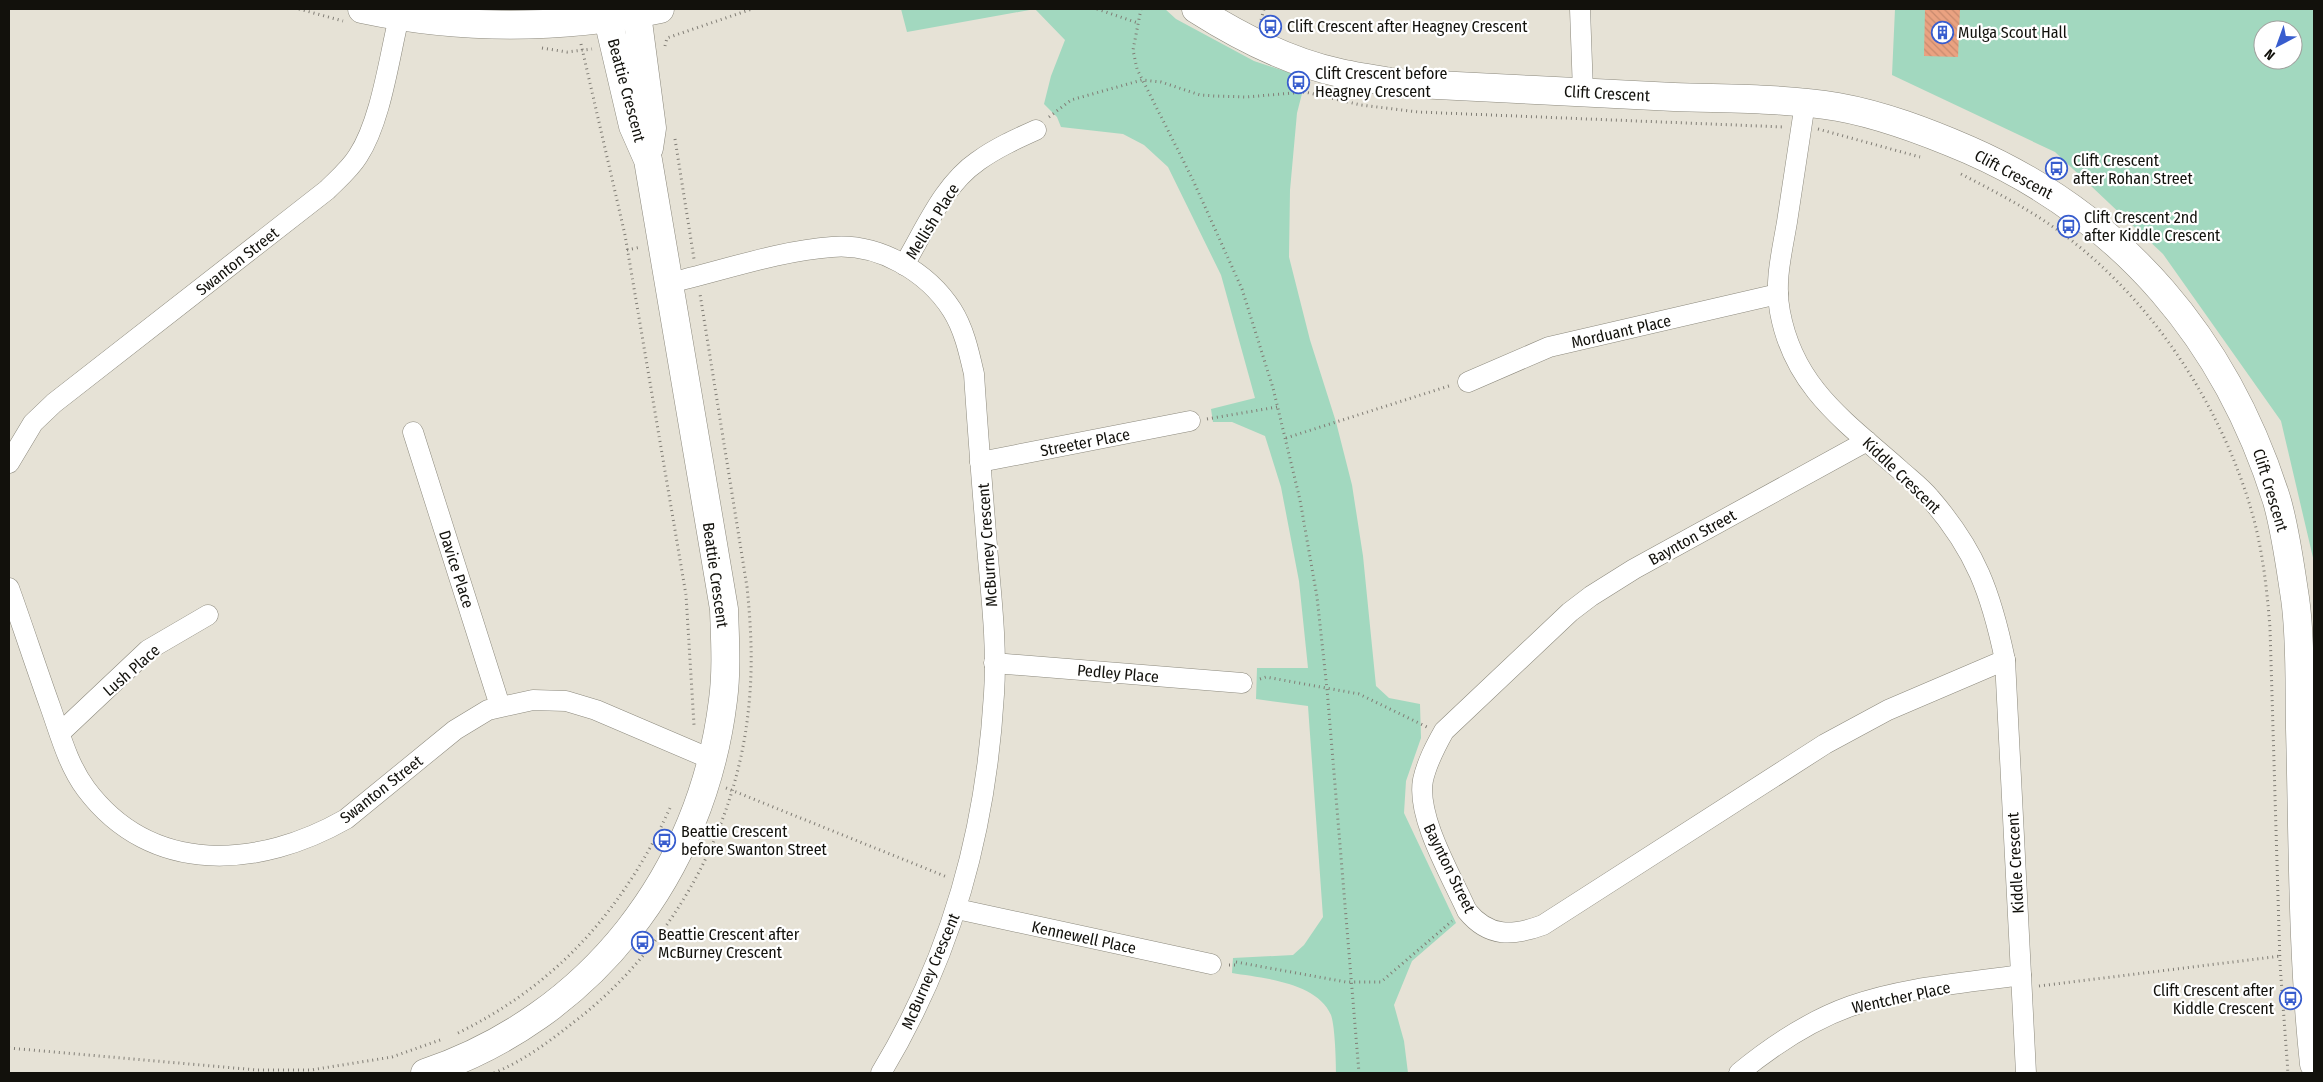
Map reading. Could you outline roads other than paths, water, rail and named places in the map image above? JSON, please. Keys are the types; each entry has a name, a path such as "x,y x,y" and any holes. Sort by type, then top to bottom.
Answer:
{"street":[{"path":"362,9 451,23 503,26 556,24 608,19 648,11"},
{"name":"Clift Crescent","path":"1196,9 1228,29 1282,54 1338,73 1396,83 1805,103 1873,115 1936,136 2046,188 2089,219 2143,268 2185,318 2223,376 2254,438 2277,502 2286,536 2296,605 2307,953 2314,1064"},
{"path":"1580,9 1583,92"},
{"name":"Beattie Crescent","path":"648,11 652,128 648,160"},
{"name":"Swanton Street","path":"9,459 34,423 54,403 328,190 350,167 360,154 373,126 399,16"},
{"name":"Beattie Crescent","path":"425,1073 456,1068 544,1012 584,980 620,942 651,901 677,856 698,809 710,770 724,685 724,609 648,160 634,126 608,19"},
{"name":"Kiddle Crescent","path":"1805,103 1778,278 1778,294 1788,345 1803,375 1822,401 1929,497 1957,531 1983,579 1996,614 2005,660 2026,1073"},
{"name":"Mellish Place","path":"904,265 940,203 956,181 976,162 999,148 1036,130"},
{"name":"McBurney Crescent","path":"669,283 802,250 849,247 878,253 904,265 931,284 952,310 966,340 974,374 994,663 994,693 985,786 974,848 957,909 945,943 916,1011 881,1073"},
{"name":"Morduant Place","path":"1468,382 1549,347 1778,294"},
{"name":"Streeter Place","path":"980,462 1190,421"},
{"name":"Davice Place","path":"413,432 500,706"},
{"name":"Baynton Street","path":"1866,441 1634,569 1591,596 1563,619 1444,731 1430,755 1423,782 1422,795 1426,819 1467,910 1473,918 1490,930 1510,934 1522,933 1543,925 1825,744 1888,710 2005,660"},
{"name":"Swanton Street","path":"9,588 68,756 86,788 110,815 124,826 156,844 173,850 191,854 229,856 269,851 289,846 346,819 455,730 488,710 534,700 566,701 596,710 710,770"},
{"name":"Lush Place","path":"60,733 148,650 208,615"},
{"name":"Pedley Place","path":"994,663 1242,683"},
{"name":"Kennewell Place","path":"957,909 1211,964"},
{"name":"Wentcher Place","path":"1739,1073 1806,1026 1849,1007 1916,990 2021,981"}],"place":[{"name":"Clift Crescent after Heagney Crescent","path":"1271,26"},
{"name":"Mulga Scout Hall","path":"1942,32"},
{"name":"Clift Crescent before Heagney Crescent","path":"1299,82"},
{"name":"Clift Crescent after Rohan Street","path":"2057,169"},
{"name":"Clift Crescent 2nd after Kiddle Crescent","path":"2068,226"},
{"name":"Beattie Crescent before Swanton Street","path":"665,840"},
{"name":"Beattie Crescent after McBurney Crescent","path":"642,943"},
{"name":"Clift Crescent after Kiddle Crescent","path":"2290,999"}]}
